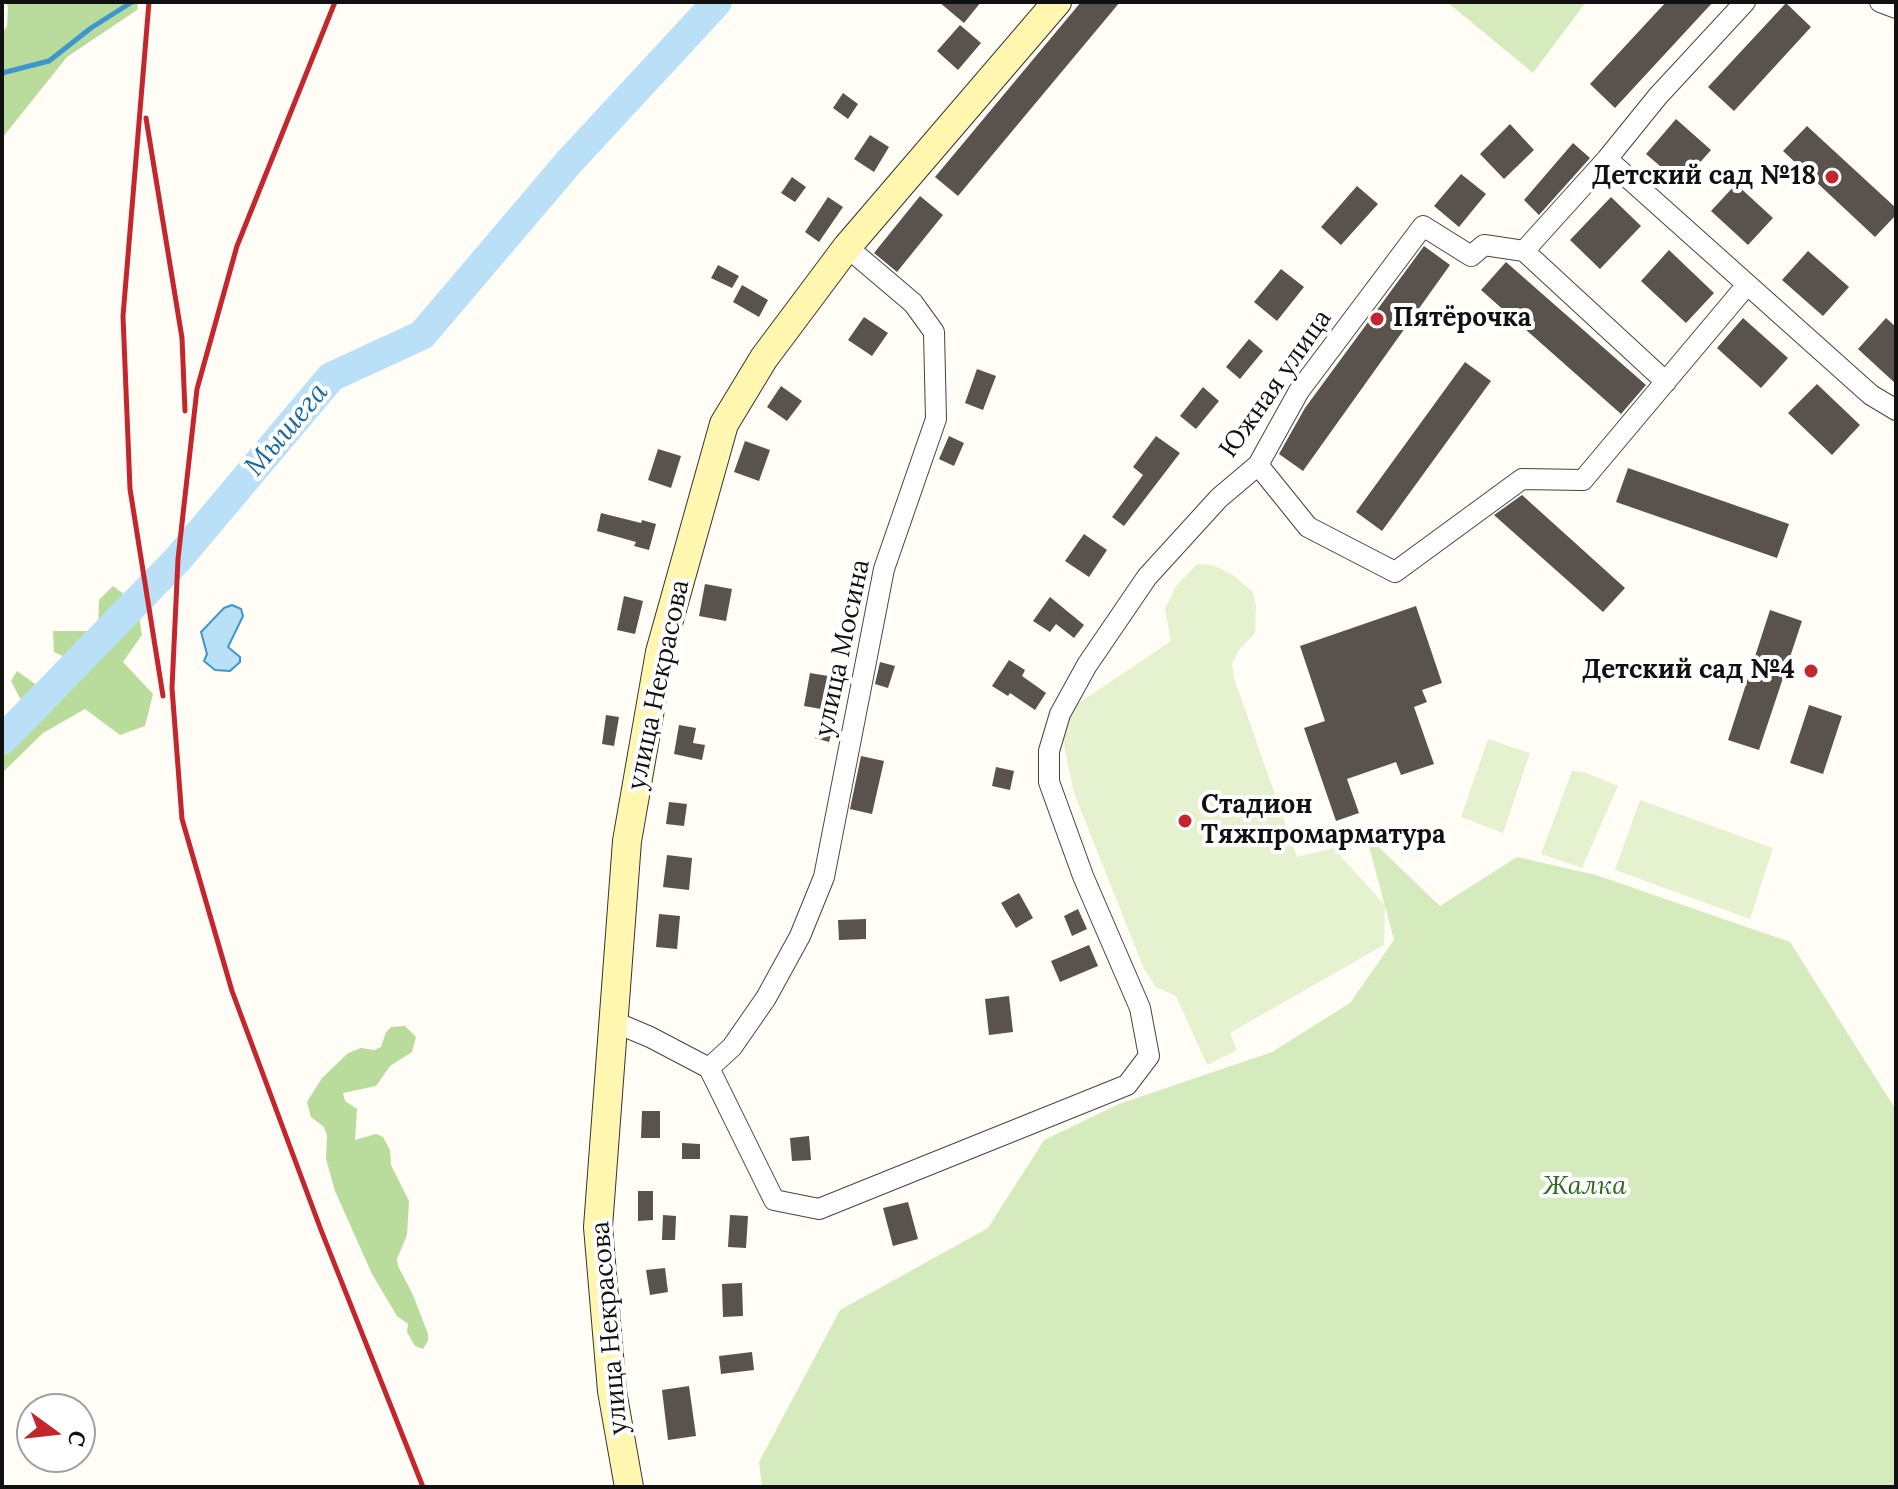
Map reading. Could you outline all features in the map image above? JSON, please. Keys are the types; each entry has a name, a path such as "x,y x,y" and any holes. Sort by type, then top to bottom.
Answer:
{"main road":[{"name":"улица Некрасова","path":"629,1487 612,1391 598,1227 627,841 660,652 724,424 764,358 847,247 1057,2"}],"street":[{"path":"1666,382 1524,251 1607,159 1658,96 1745,2"},
{"path":"1880,2 1896,8"},
{"path":"1607,159 1871,395 1896,410"},
{"name":"Южная улица","path":"709,1068 774,1200 819,1209 1127,1085 1149,1056 1140,1008 1083,876 1049,782 1049,751 1060,714 1087,665 1147,577 1219,498 1258,465 1299,391 1423,226 1471,256 1484,245 1524,251"},
{"name":"улица Мосина","path":"709,1068 732,1047 766,998 800,936 824,877 884,569 936,419 934,332 913,303 847,247"},
{"path":"1258,465 1308,527 1395,572 1522,479 1583,480 1746,286"},
{"path":"612,1021 709,1068"}],"green space":[{"path":"6,2 138,2 137,10 67,57 2,138 2,32 7,27"},
{"path":"1447,2 1586,2 1533,73"},
{"name":"Стадион Тяжпромарматура","path":"1197,564 1213,565 1233,575 1253,592 1255,633 1238,651 1232,664 1234,678 1297,857 1333,848 1385,905 1384,945 1230,1033 1237,1050 1207,1065 1176,996 1156,987 1144,969 1074,793 1061,731 1070,709 1171,641 1165,609 1176,586"},
{"path":"113,586 137,604 142,635 123,662 153,694 145,726 120,735 85,709 43,733 2,773 2,735 25,708 11,681 17,671 48,693 77,685 83,665 54,652 53,631 98,631 99,600"},
{"path":"1488,739 1530,753 1503,833 1461,817"},
{"path":"1572,771 1584,772 1618,786 1582,868 1541,854"},
{"path":"1640,800 1773,848 1750,919 1615,870"},
{"name":"Жалка","path":"1366,835 1440,906 1517,857 1596,875 1790,942 1896,1110 1896,1487 762,1487 759,1462 840,1310 988,1228 1044,1140 1119,1104 1272,1052 1350,1003 1394,940"},
{"path":"405,1026 416,1037 412,1052 390,1066 376,1086 343,1093 345,1101 357,1109 355,1140 376,1134 383,1137 390,1150 391,1165 409,1201 407,1235 397,1259 428,1334 423,1349 415,1346 407,1332 408,1324 397,1316 372,1274 335,1191 326,1159 327,1135 324,1127 311,1117 307,1102 322,1078 348,1053 361,1048 374,1050 381,1047 391,1027"}],"water":[{"path":"232,605 241,609 243,616 228,647 240,657 240,662 230,671 215,670 204,661 207,654 201,632 224,608"}],"building":[{"path":"939,2 981,2 964,23"},
{"path":"1081,2 1120,2 958,196 935,177"},
{"path":"1666,2 1713,2 1615,108 1590,84"},
{"path":"1786,3 1811,27 1734,111 1708,87"},
{"path":"960,25 981,43 958,70 937,51"},
{"path":"843,93 858,104 848,119 833,108"},
{"path":"1676,119 1711,150 1681,184 1646,154"},
{"path":"1510,124 1534,150 1504,179 1480,154"},
{"path":"1807,126 1896,208 1896,215 1875,237 1783,151"},
{"path":"870,135 889,147 874,172 854,159"},
{"path":"1573,143 1590,158 1539,215 1524,200"},
{"path":"1461,174 1486,194 1459,227 1434,206"},
{"path":"792,177 806,187 795,202 781,193"},
{"path":"1736,184 1773,218 1748,245 1711,211"},
{"path":"1357,186 1378,204 1341,245 1321,227"},
{"path":"920,196 943,215 897,272 874,253"},
{"path":"828,197 843,207 819,242 805,232"},
{"path":"1611,197 1641,226 1600,269 1570,240"},
{"path":"1424,246 1450,265 1303,471 1279,454 1305,408"},
{"path":"1669,250 1714,293 1686,323 1641,281"},
{"path":"1808,251 1849,287 1823,316 1782,280"},
{"path":"1506,262 1646,385 1621,414 1481,290"},
{"path":"718,265 739,276 732,288 711,278"},
{"path":"1281,269 1304,287 1277,321 1254,302"},
{"path":"742,285 768,300 759,317 733,302"},
{"path":"864,317 888,333 872,356 848,340"},
{"path":"1743,318 1788,358 1761,388 1717,348"},
{"path":"1886,318 1896,327 1896,384 1858,349"},
{"path":"1249,339 1263,351 1240,379 1226,367"},
{"path":"1465,362 1491,381 1382,531 1356,512"},
{"path":"977,369 996,376 983,410 965,403"},
{"path":"1817,384 1860,425 1832,455 1788,413"},
{"path":"781,386 802,401 787,421 767,407"},
{"path":"1203,387 1219,401 1196,429 1180,416"},
{"path":"949,436 964,443 954,466 939,459"},
{"path":"1156,436 1180,453 1124,526 1112,517 1143,475 1133,467"},
{"path":"745,441 770,450 759,481 734,472"},
{"path":"658,449 681,456 671,488 648,480"},
{"path":"1628,468 1789,524 1777,558 1616,502"},
{"path":"1522,495 1625,588 1603,612 1494,515"},
{"path":"601,513 656,524 649,550 634,546 636,542 597,531"},
{"path":"1084,534 1107,550 1089,577 1065,561"},
{"path":"705,584 732,589 726,621 699,616"},
{"path":"624,596 643,601 635,634 617,630"},
{"path":"1050,597 1084,625 1074,638 1056,624 1050,632 1033,621"},
{"path":"1416,606 1442,683 1422,690 1427,702 1414,707 1434,764 1401,775 1396,762 1347,779 1359,813 1336,821 1304,728 1325,721 1300,646"},
{"path":"1770,610 1802,621 1759,750 1728,740"},
{"path":"1009,660 1025,670 1022,676 1046,693 1035,710 1010,693 1008,696 992,686"},
{"path":"880,662 895,666 888,688 875,684"},
{"path":"810,673 828,676 821,709 804,706"},
{"path":"1809,705 1842,716 1823,774 1790,763"},
{"path":"606,715 619,717 614,746 602,744"},
{"path":"819,723 833,727 829,742 815,738"},
{"path":"679,725 696,728 693,743 705,745 702,760 674,754"},
{"path":"861,756 884,761 872,814 850,809"},
{"path":"996,767 1014,771 1010,790 992,786"},
{"path":"669,802 687,804 684,826 666,824"},
{"path":"667,855 692,858 689,890 663,887"},
{"path":"1019,893 1033,918 1016,928 1001,903"},
{"path":"1078,909 1087,929 1072,936 1064,916"},
{"path":"659,914 680,916 677,949 656,947"},
{"path":"866,919 866,939 839,940 838,920"},
{"path":"1089,945 1098,966 1060,982 1051,961"},
{"path":"1009,996 1013,1032 989,1035 985,999"},
{"path":"642,1111 660,1111 660,1138 641,1138"},
{"path":"809,1136 811,1160 792,1161 790,1138"},
{"path":"682,1143 700,1144 700,1159 682,1159"},
{"path":"638,1191 653,1191 653,1220 638,1221"},
{"path":"908,1202 918,1239 893,1246 883,1208"},
{"path":"663,1215 676,1216 675,1240 662,1240"},
{"path":"730,1215 748,1216 746,1248 728,1247"},
{"path":"665,1268 668,1292 650,1295 646,1270"},
{"path":"742,1283 743,1316 723,1317 722,1284"},
{"path":"752,1352 754,1370 721,1374 719,1356"},
{"path":"689,1386 696,1436 668,1440 662,1390"}],"waterway":[{"path":"2,73 49,61 91,28 132,2"},
{"name":"Мышега","path":"2,740 178,559 331,377 422,335 569,162 717,2"}],"railway":[{"path":"149,2 123,316 130,489 163,696"},
{"path":"335,2 237,246 197,389 178,559 172,688 182,819 232,991 321,1230 423,1487"},
{"path":"146,118 182,338 185,411"}],"place":[{"name":"Детский сад №18","path":"1832,177"},
{"name":"Пятёрочка","path":"1377,319"},
{"name":"Детский сад №4","path":"1811,671"},
{"name":"Стадион Тяжпромарматура","path":"1185,821"}]}
